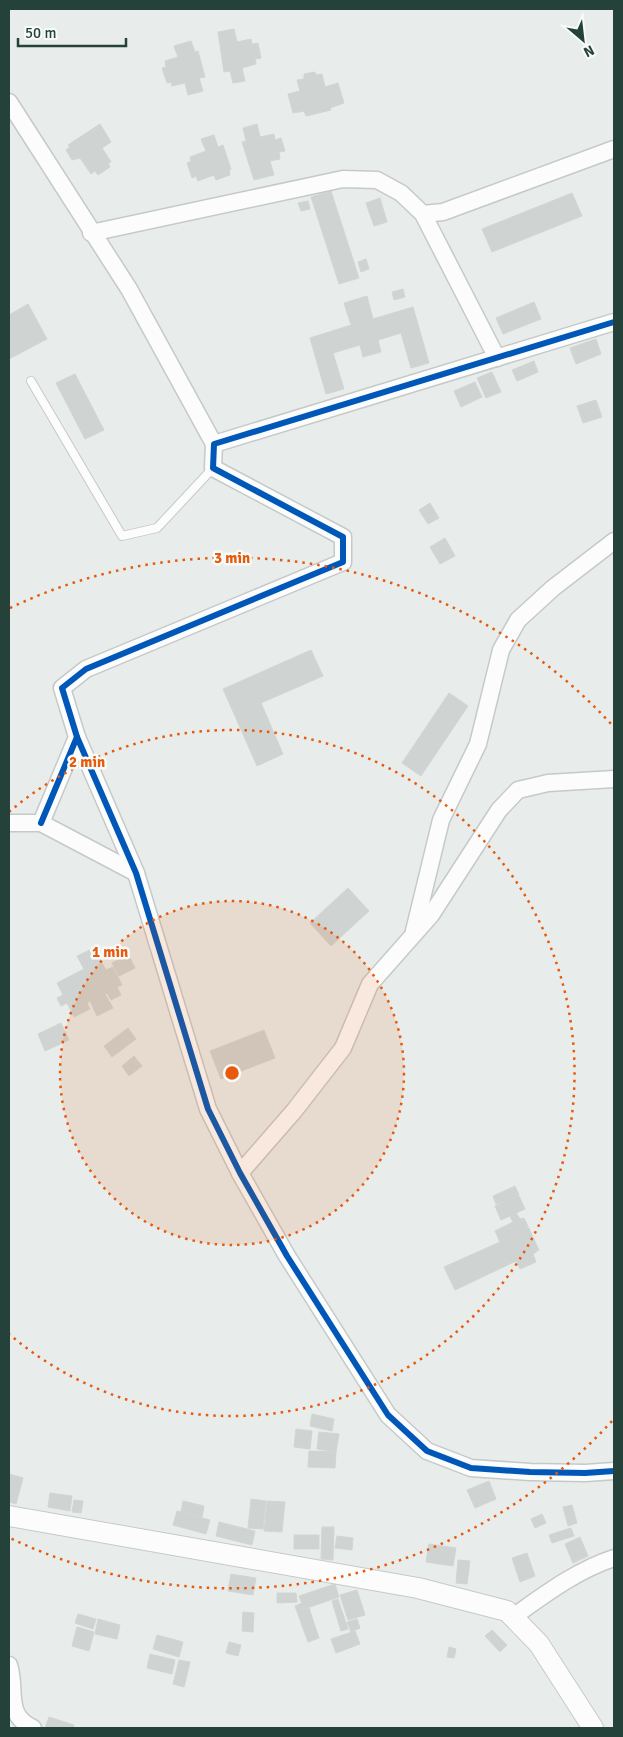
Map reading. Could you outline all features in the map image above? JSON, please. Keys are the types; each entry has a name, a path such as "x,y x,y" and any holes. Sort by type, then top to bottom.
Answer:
{"street":[{"path":"9,102 91,233 129,289 214,444 212,468 343,537 343,562 86,669 62,688 77,737 136,873 208,1109 240,1173 287,1256 388,1415 428,1451 471,1468 530,1472 585,1473 614,1471"},
{"path":"423,214 443,212 614,149"},
{"path":"91,233 343,179 377,180 401,194 423,214 497,358"},
{"path":"214,444 614,322"},
{"path":"413,936 441,820 478,744 501,650 518,620 560,582 614,541"},
{"path":"41,823 77,737"},
{"path":"240,1173 294,1111 343,1048 370,984 431,915 498,810 518,790 548,783 614,779"},
{"path":"9,823 41,823 136,873"},
{"path":"9,1516 418,1588 507,1611 540,1644 593,1728"},
{"path":"513,1618 552,1589 600,1563 614,1558"},
{"path":"9,1665 12,1674 12,1706 18,1718 33,1728"}],"lane":[{"path":"31,381 122,536 157,528 212,468"}],"building":[{"path":"234,29 237,42 251,39 252,44 258,43 261,58 255,59 256,64 242,68 245,81 233,83 230,71 224,72 218,32"},
{"path":"191,41 195,52 198,51 205,77 199,78 203,91 188,95 185,83 172,86 171,82 167,83 162,68 166,67 165,61 178,57 174,46"},
{"path":"315,72 316,75 322,74 325,87 338,83 344,103 330,108 331,110 306,116 304,111 293,113 288,94 300,91 297,80 304,79 304,74"},
{"path":"100,124 111,142 102,148 111,162 108,163 110,167 98,175 95,171 91,174 80,158 72,160 66,150 70,147 68,145"},
{"path":"257,124 260,137 274,134 275,140 281,138 285,151 279,152 280,159 270,161 274,175 254,180 242,142 246,141 243,128"},
{"path":"214,135 218,147 223,145 231,169 229,170 230,175 216,180 214,175 198,181 196,176 192,178 187,163 191,161 190,157 206,151 201,139"},
{"path":"331,191 359,278 339,284 311,197"},
{"path":"572,193 582,216 492,252 482,229"},
{"path":"380,198 387,222 374,226 366,203"},
{"path":"308,201 310,209 301,211 298,203"},
{"path":"366,259 369,269 361,272 358,262"},
{"path":"403,289 405,297 394,300 392,292"},
{"path":"367,296 373,319 413,307 429,363 411,368 401,333 378,340 381,352 363,357 360,345 333,353 344,389 326,394 310,338 351,325 344,303"},
{"path":"534,302 541,319 503,334 496,318"},
{"path":"28,304 47,339 9,359 9,315"},
{"path":"596,339 601,354 576,364 570,348"},
{"path":"534,361 538,372 517,381 512,370"},
{"path":"492,372 501,392 486,398 477,378"},
{"path":"75,374 104,430 85,439 56,383"},
{"path":"475,382 482,397 461,407 454,391"},
{"path":"596,400 602,417 583,423 577,406"},
{"path":"430,503 439,518 428,524 419,510"},
{"path":"445,538 455,556 440,564 430,547"},
{"path":"311,650 323,676 261,703 283,754 257,766 223,689"},
{"path":"449,693 468,706 421,776 402,763"},
{"path":"348,888 369,911 331,946 310,923"},
{"path":"94,948 106,970 113,967 122,985 117,987 121,995 111,1000 107,993 105,994 113,1008 97,1016 90,1001 87,1003 90,1009 74,1017 67,1003 61,1006 57,998 63,995 57,983 84,969 77,956"},
{"path":"128,954 135,968 119,976 112,963"},
{"path":"61,1023 69,1040 45,1051 38,1034"},
{"path":"128,1028 136,1039 112,1057 104,1046"},
{"path":"264,1030 275,1058 221,1079 210,1051"},
{"path":"134,1056 142,1066 129,1076 122,1066"},
{"path":"515,1186 519,1195 510,1199 519,1196 525,1209 516,1213 520,1219 524,1218 539,1250 533,1254 536,1262 520,1269 516,1261 455,1290 444,1267 500,1242 495,1231 513,1222 510,1216 501,1220 495,1206 504,1202 496,1204 493,1196"},
{"path":"312,1414 334,1419 332,1431 310,1426"},
{"path":"296,1429 312,1431 310,1449 294,1447"},
{"path":"319,1432 339,1434 336,1452 317,1449"},
{"path":"309,1451 336,1452 335,1468 308,1467"},
{"path":"9,1474 23,1478 16,1504 9,1502"},
{"path":"489,1481 496,1499 475,1508 467,1490"},
{"path":"50,1493 72,1496 70,1511 48,1507"},
{"path":"251,1499 266,1501 263,1529 248,1528"},
{"path":"74,1500 83,1501 81,1513 72,1512"},
{"path":"183,1501 204,1506 202,1517 181,1512"},
{"path":"267,1501 285,1502 282,1532 264,1531"},
{"path":"572,1505 577,1523 568,1526 563,1507"},
{"path":"177,1511 210,1520 206,1534 173,1525"},
{"path":"542,1514 546,1523 535,1528 531,1519"},
{"path":"219,1522 255,1531 252,1545 216,1536"},
{"path":"322,1527 334,1527 333,1560 321,1559"},
{"path":"571,1528 574,1536 552,1543 549,1535"},
{"path":"294,1535 319,1535 319,1549 294,1549"},
{"path":"337,1536 353,1538 352,1550 335,1548"},
{"path":"580,1537 588,1556 573,1563 565,1544"},
{"path":"429,1544 456,1548 453,1566 426,1562"},
{"path":"527,1553 535,1576 520,1582 512,1558"},
{"path":"458,1560 470,1561 467,1584 456,1583"},
{"path":"231,1574 256,1578 253,1595 228,1591"},
{"path":"335,1584 339,1597 304,1609 299,1596"},
{"path":"357,1590 365,1615 348,1620 340,1595"},
{"path":"277,1593 296,1593 297,1602 277,1603"},
{"path":"338,1599 348,1629 341,1631 332,1601"},
{"path":"302,1603 304,1610 309,1608 319,1638 308,1642 295,1606"},
{"path":"243,1612 254,1613 253,1632 242,1631"},
{"path":"78,1614 96,1619 93,1629 75,1623"},
{"path":"98,1619 120,1625 117,1639 95,1634"},
{"path":"357,1619 360,1628 351,1632 347,1622"},
{"path":"77,1627 94,1632 89,1651 72,1646"},
{"path":"492,1630 507,1645 500,1652 485,1636"},
{"path":"355,1631 360,1644 336,1653 331,1639"},
{"path":"157,1635 183,1642 179,1657 153,1649"},
{"path":"229,1642 241,1645 238,1656 226,1653"},
{"path":"449,1647 456,1649 454,1658 447,1657"},
{"path":"150,1654 175,1660 172,1674 147,1668"},
{"path":"179,1660 190,1662 184,1687 173,1684"},
{"path":"49,1717 74,1725 73,1728 45,1728"}],"cycle path":[{"path":"41,823 77,737 62,688 86,669 343,562 343,537 213,468 214,444 614,322"},
{"path":"77,737 136,873 208,1109 240,1173 287,1256 388,1415 427,1451 471,1468 530,1472 585,1473 614,1471"}]}
